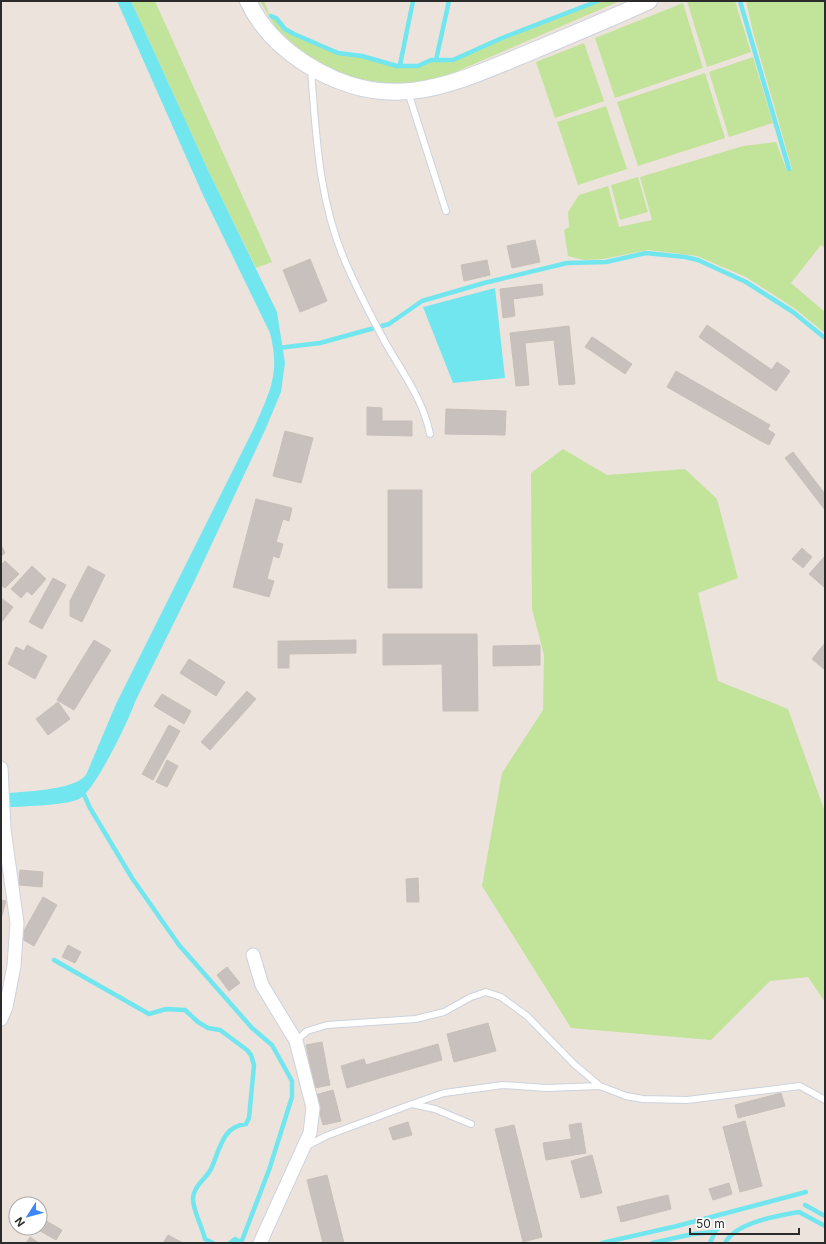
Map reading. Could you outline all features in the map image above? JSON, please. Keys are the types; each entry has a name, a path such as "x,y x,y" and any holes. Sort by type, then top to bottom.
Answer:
{"street":[{"path":"248,1 263,27 275,41 292,56 334,80 360,88 387,92 408,92 429,89 469,77 649,1"},
{"path":"1,768 4,829 17,923 14,966 6,1006 1,1019"},
{"path":"253,955 262,985 296,1041 313,1108 310,1133 260,1243"}],"lane":[{"path":"311,67 321,181 336,236 348,267 384,341 416,394 427,418 430,434"},
{"path":"408,92 446,211"},
{"path":"296,1041 307,1031 327,1025 416,1019 444,1012 471,996 486,992 501,997 527,1016 574,1064 600,1086 626,1096 643,1099 687,1100 800,1086 825,1100"},
{"path":"302,1148 326,1136 444,1093 504,1085 546,1088 600,1086"},
{"path":"412,1104 435,1109 471,1124"}],"green space":[{"path":"131,1 155,1 272,262 256,268 208,170"},
{"path":"260,1 264,1 270,16 294,36 338,54 363,57 397,67 417,68 431,61 453,62 502,40 602,1 620,1 453,73 423,82 400,85 355,79 338,73 302,52 276,28"},
{"path":"687,1 735,1 751,52 707,67"},
{"path":"746,1 825,1 825,248 821,245 791,283 825,312 825,333 794,308 746,277 697,256 648,250 603,259 584,260 568,256 564,230 569,227 568,212 579,195 608,186 619,227 652,220 640,177 743,146 776,142 787,171 792,169 753,32"},
{"path":"683,3 703,68 615,98 595,38"},
{"path":"584,43 604,101 555,118 536,62"},
{"path":"753,57 773,123 729,137 709,72"},
{"path":"705,73 725,138 638,166 617,102"},
{"path":"606,106 627,169 578,185 557,122"},
{"path":"638,177 648,212 620,220 611,185"},
{"path":"563,449 607,475 685,469 717,499 738,578 698,593 718,681 788,709 825,812 825,1002 808,977 770,981 711,1040 571,1028 482,886 502,773 543,710 544,655 532,609 531,473"}],"water":[{"path":"117,1 131,1 208,170 277,312 285,363 281,392 266,428 194,582 135,702 126,724 94,783 79,799 72,801 1,808 1,794 59,787 80,780 86,775 116,704 255,426 266,401 274,370 273,347 270,333 203,195"},
{"path":"495,288 505,378 453,383 423,307"}],"building":[{"path":"535,240 540,262 512,268 507,246"},
{"path":"310,259 327,301 308,309 291,267"},
{"path":"487,260 490,275 464,281 461,265"},
{"path":"291,267 308,309 300,312 283,270"},
{"path":"542,284 543,295 513,299 515,316 503,318 500,289"},
{"path":"707,325 772,370 763,382 699,337"},
{"path":"569,326 575,384 559,385 554,340 525,343 529,385 516,386 510,333"},
{"path":"592,337 597,340 590,350 585,347"},
{"path":"597,340 632,364 625,374 590,350"},
{"path":"777,362 790,371 776,391 763,382"},
{"path":"676,371 770,425 761,441 667,387"},
{"path":"367,407 382,408 382,421 412,421 412,436 367,435"},
{"path":"446,409 506,411 505,435 445,434"},
{"path":"767,429 775,434 769,445 761,441"},
{"path":"285,431 313,438 301,483 273,476"},
{"path":"793,452 825,494 825,510 785,458"},
{"path":"388,490 422,490 422,588 388,588"},
{"path":"256,499 292,508 289,521 283,519 276,542 283,544 279,558 273,556 267,579 274,581 269,597 233,587"},
{"path":"1,545 5,553 1,556"},
{"path":"802,548 812,557 803,568 792,559"},
{"path":"825,556 825,585 824,587 809,574"},
{"path":"5,561 19,574 5,588 1,585 1,565"},
{"path":"32,566 46,579 32,595 27,591 21,598 11,589"},
{"path":"88,566 105,575 82,622 70,616 70,601"},
{"path":"53,578 66,585 42,629 29,622"},
{"path":"1,598 13,607 1,623"},
{"path":"383,634 477,634 478,711 443,711 442,664 383,665"},
{"path":"94,640 111,650 74,710 57,700"},
{"path":"356,640 356,653 289,654 289,641"},
{"path":"278,641 289,641 289,668 278,668"},
{"path":"825,643 825,670 812,659"},
{"path":"27,645 47,656 35,679 8,664 16,647 24,651"},
{"path":"540,645 540,665 493,666 493,646"},
{"path":"189,659 225,682 216,696 180,673"},
{"path":"247,691 256,699 210,750 201,742"},
{"path":"162,694 191,711 184,724 154,706"},
{"path":"58,702 70,719 48,735 36,719"},
{"path":"169,725 180,731 153,780 142,774"},
{"path":"167,760 178,766 167,787 156,782"},
{"path":"20,870 43,872 42,887 19,885"},
{"path":"418,878 419,902 407,902 406,879"},
{"path":"43,897 57,905 34,946 20,938"},
{"path":"1,900 6,901 1,919"},
{"path":"68,945 81,952 75,963 62,957"},
{"path":"227,967 240,983 229,991 217,975"},
{"path":"488,1023 496,1051 454,1062 447,1034"},
{"path":"322,1042 330,1085 315,1088 306,1045"},
{"path":"438,1044 442,1060 390,1075 386,1059"},
{"path":"364,1059 366,1065 386,1059 390,1075 347,1088 341,1066"},
{"path":"333,1090 341,1121 323,1125 315,1095"},
{"path":"781,1093 785,1106 738,1118 735,1105"},
{"path":"745,1121 762,1186 740,1192 723,1127"},
{"path":"408,1122 412,1135 393,1140 389,1128"},
{"path":"581,1123 586,1153 574,1155 569,1125"},
{"path":"514,1125 542,1237 523,1242 495,1129"},
{"path":"571,1139 574,1155 546,1160 543,1143"},
{"path":"592,1155 602,1193 581,1198 571,1161"},
{"path":"327,1175 344,1243 323,1243 307,1180"},
{"path":"729,1183 732,1194 713,1200 709,1189"},
{"path":"668,1195 671,1209 621,1222 617,1207"},
{"path":"48,1222 62,1230 56,1240 48,1235"},
{"path":"168,1235 183,1243 163,1243"},
{"path":"30,1237 39,1243 26,1243"}],"waterway":[{"path":"400,65 413,1"},
{"path":"436,60 449,1"},
{"path":"271,16 276,18 285,29 294,34 338,53 362,56 397,66 418,66 431,60 453,60 502,38 598,1"},
{"path":"740,1 789,169"},
{"path":"278,348 320,343 389,324 422,301 484,283 567,263 606,262 646,253 685,257 698,260 746,282 793,312 825,338"},
{"path":"82,790 90,808 132,878 179,945 252,1028 272,1045 292,1081 292,1097 269,1170 241,1243"},
{"path":"54,960 149,1014 166,1009 185,1010 198,1022 208,1028 220,1030 247,1050 251,1055 254,1065 249,1118 246,1124 232,1129 227,1134 209,1173 197,1187 193,1195 195,1210 205,1239 213,1243"},
{"path":"602,1243 677,1226 806,1192"},
{"path":"805,1205 825,1216"},
{"path":"725,1243 730,1236 747,1225 769,1218 799,1212 825,1226"},
{"path":"710,1243 715,1232 721,1225"},
{"path":"652,1243 693,1234 715,1232"},
{"path":"230,1243 235,1239 242,1243"}]}
